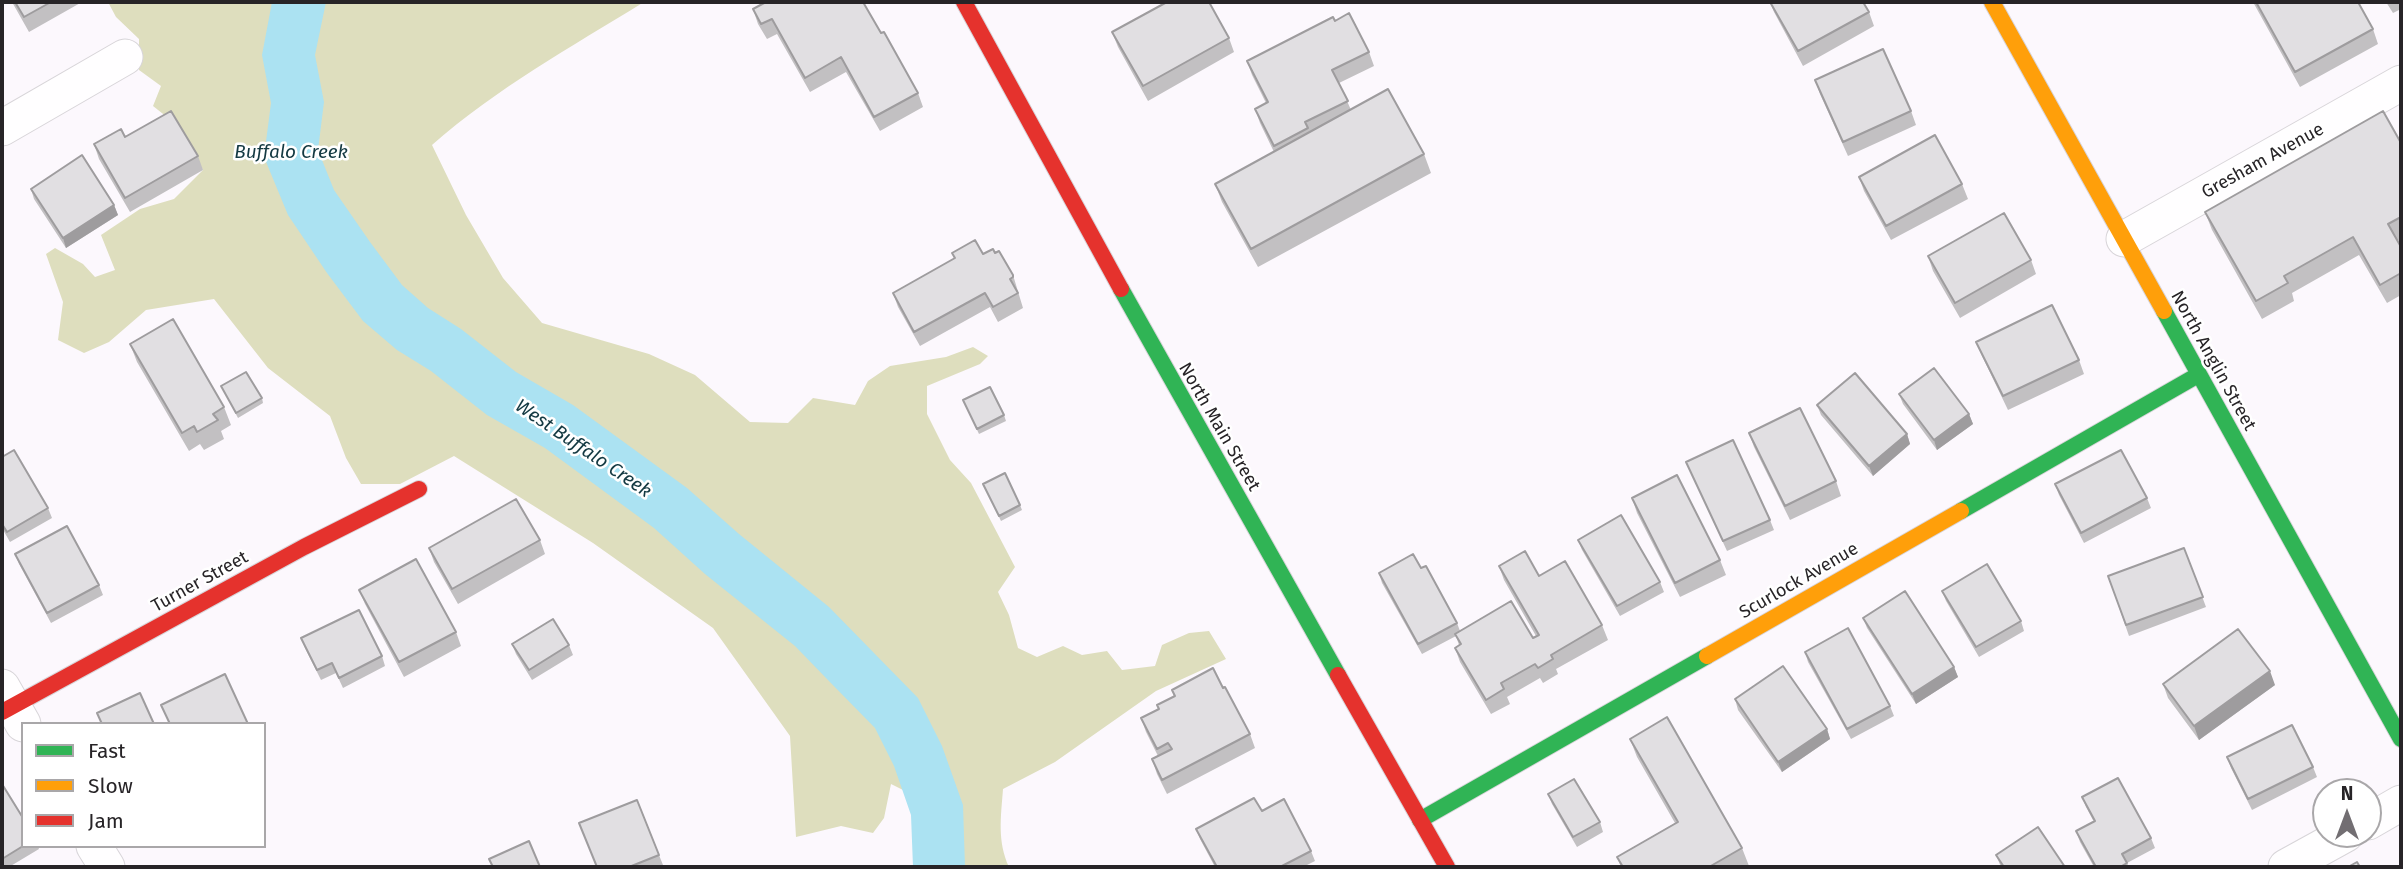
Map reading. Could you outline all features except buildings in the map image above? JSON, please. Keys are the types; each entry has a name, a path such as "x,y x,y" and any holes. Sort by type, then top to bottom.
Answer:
{"street":[{"name":"North Main Street","path":"964,2 1170,380 1447,867"},
{"name":"North Anglin Street","path":"1992,2 2401,739"},
{"path":"2,128 125,57"},
{"name":"Gresham Avenue","path":"2124,239 2401,83"},
{"name":"Scurlock Avenue","path":"1420,820 2198,375"},
{"name":"Turner Street","path":"10,707 304,547 419,489"},
{"path":"2382,814 2401,803"},
{"path":"95,848 107,867"},
{"path":"2286,867 2321,848"}],"green space":[{"path":"108,2 644,2 508,87 432,145 466,215 503,278 542,323 649,354 695,375 750,422 788,423 813,398 855,405 868,381 890,366 946,357 973,347 988,356 980,364 927,386 927,414 950,460 971,483 1015,567 998,592 1009,615 1018,648 1037,657 1063,646 1082,655 1107,651 1122,670 1155,666 1162,645 1189,633 1209,631 1226,659 1156,691 1055,762 1003,789 1001,838 1009,867 926,867 915,796 891,784 884,818 873,833 841,826 796,837 790,736 713,628 593,543 454,456 400,484 361,484 346,458 330,416 268,368 214,299 146,310 109,342 84,353 58,340 63,302 46,254 55,248 83,264 95,277 115,270 101,235 140,209 174,199 203,170 177,125 153,106 161,86 139,70 139,39 116,17"}],"water":[{"name":"Buffalo Creek","path":"272,2 326,2 315,55 324,102 318,150 334,190 402,285 428,308 461,329 516,372 573,405 687,488 829,607 918,698 942,746 963,805 965,867 913,867 911,815 894,766 875,728 795,646 705,574 654,528 545,448 487,415 431,371 397,350 363,321 288,215 264,157 271,103 262,55"}],"traffic: fast":[{"path":"1121,289 1338,675"},
{"path":"2164,311 2401,739"},
{"path":"1961,511 2198,375"},
{"path":"1420,820 1707,656"}],"traffic: slow":[{"path":"1992,2 2164,311"},
{"path":"1707,656 1961,511"}],"traffic: jam":[{"path":"964,2 1121,289"},
{"path":"2,712 304,547 419,489"},
{"path":"1338,675 1447,867"}],"water label":[{"name":"West Buffalo Creek","path":"583,449"}]}
